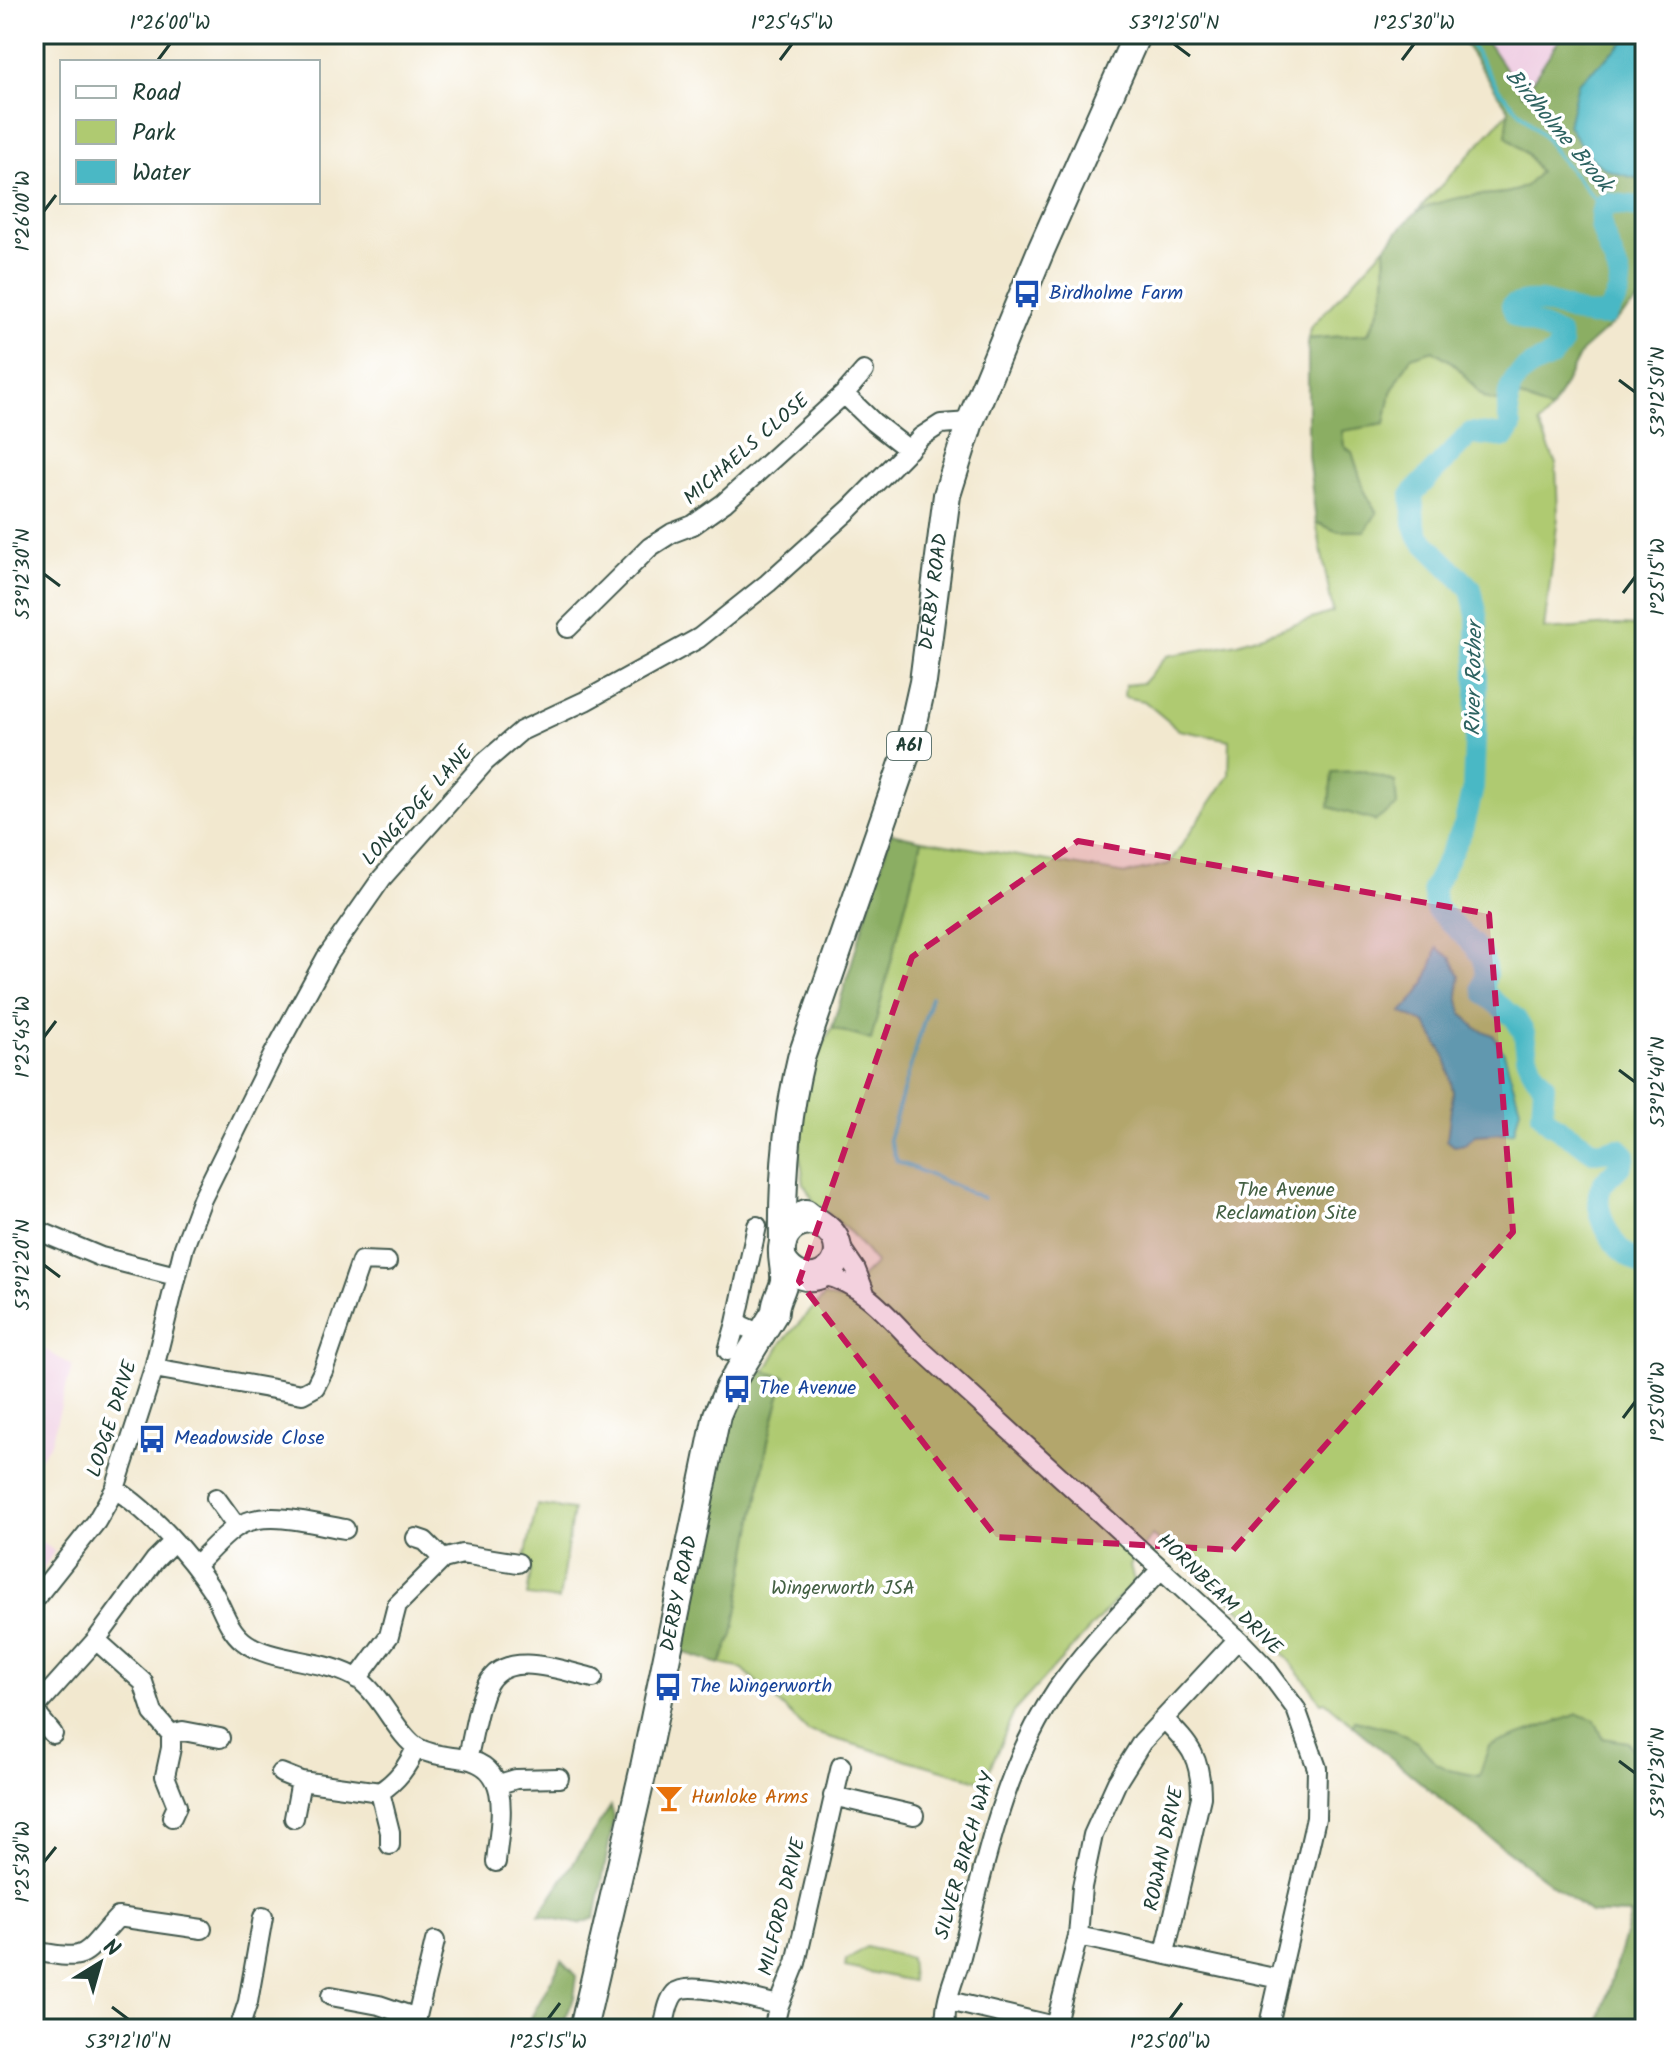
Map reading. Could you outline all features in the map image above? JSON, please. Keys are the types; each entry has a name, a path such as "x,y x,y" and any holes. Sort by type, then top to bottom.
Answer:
{"highway":[{"name":"DERBY ROAD","path":"583,2029 644,1767 717,1415 729,1387 768,1323 784,1278 784,1167 790,1104 801,1058 899,779 917,717 947,495 970,422 1046,236 1137,34"},
{"name":"DERBY ROAD","path":"784,1167 807,1214 828,1232"},
{"path":"813,1222 828,1232 836,1258 832,1267 820,1276 803,1277 794,1273 783,1251 787,1234 796,1225 813,1222"},
{"name":"DERBY ROAD","path":"768,1323 820,1276"}],"street":[{"name":"MICHAELS CLOSE","path":"568,628 650,547 672,533 693,525 724,503 844,394 864,371"},
{"path":"844,394 909,450"},
{"name":"LONGEDGE LANE","path":"176,1276 202,1199 273,1055 326,958 382,878 451,798 485,762 521,731 585,701 699,638 768,583 850,509 921,437 941,424 970,422"},
{"path":"728,1351 757,1226"},
{"path":"34,1229 101,1257 176,1276"},
{"name":"HORNBEAM DRIVE","path":"828,1232 856,1270 865,1293"},
{"path":"154,1368 302,1394 309,1391 323,1371 361,1261 387,1262"},
{"name":"LODGE DRIVE","path":"34,1600 96,1522 115,1489 154,1368 176,1276"},
{"name":"HORNBEAM DRIVE","path":"820,1276 837,1278 865,1293 916,1345 1238,1639 1265,1667 1296,1709 1317,1768 1316,1818 1268,2029"},
{"path":"736,1323 768,1323"},
{"path":"115,1489 131,1499 195,1566 241,1640 255,1649 325,1665 357,1679 371,1691 416,1748 482,1765 499,1784 496,1862"},
{"path":"216,1498 237,1527"},
{"path":"195,1566 237,1527 254,1520 273,1519 345,1529"},
{"path":"416,1538 425,1541 443,1559"},
{"path":"53,1734 35,1707 96,1640 155,1560 173,1542"},
{"path":"357,1679 389,1636 397,1605 443,1559 462,1554 518,1563"},
{"name":"SILVER BIRCH WAY","path":"947,2029 944,2017 952,1984 1012,1772 1031,1734 1077,1662 1161,1569"},
{"path":"949,2001 1061,2028 1093,1835 1117,1782 1142,1742 1238,1639"},
{"path":"96,1640 143,1682 153,1713 171,1734 165,1776 177,1806 172,1817"},
{"path":"467,1759 486,1687 496,1673 515,1665 531,1665 593,1678"},
{"name":"ROWAN DRIVE","path":"1164,1719 1196,1754 1201,1773 1201,1797 1165,1953"},
{"path":"171,1734 183,1731 220,1738"},
{"path":"281,1773 301,1781 380,1792 394,1782 408,1765 416,1748"},
{"name":"MILFORD DRIVE","path":"773,2029 796,1963 841,1766"},
{"path":"499,1784 516,1779 559,1778"},
{"path":"294,1818 301,1781"},
{"path":"380,1792 390,1832 390,1845"},
{"path":"833,1796 914,1815"},
{"path":"34,1951 69,1958 81,1955 96,1945 118,1917 202,1929"},
{"path":"239,2029 248,2002 263,1917"},
{"path":"1078,1936 1279,1979"},
{"path":"331,1996 379,2005 416,2024 435,1941"},
{"path":"663,2029 670,2003 675,1993 683,1989 709,1990 779,2005"}],"highlighted area":[{"path":"1078,841 1489,914 1513,1232 1233,1550 996,1537 799,1281 912,957"}],"shaded area":[{"path":"1482,34 1563,34 1523,96"},
{"path":"34,1343 72,1366 51,1442 34,1467"},
{"path":"34,1536 54,1551 34,1585"}],"green space":[{"path":"1458,34 1482,34 1523,95 1563,34 1633,34 1578,83 1630,177 1645,179 1645,295 1581,352 1551,411 1521,397 1507,401 1488,399 1454,364 1433,350 1411,357 1391,392 1385,424 1342,431 1344,446 1352,452 1364,490 1377,513 1365,531 1336,531 1316,522 1308,455 1308,339 1368,334 1379,312 1384,292 1385,247 1414,214 1445,201 1517,190 1539,172 1528,155 1506,136 1509,110"},
{"path":"1510,110 1506,136 1528,155 1539,172 1532,181 1509,193 1471,196 1417,212"},
{"path":"1385,247 1384,292 1367,334 1308,339 1310,328"},
{"name":"The Avenue Reclamation Site","path":"1433,350 1454,364 1488,399 1507,401 1521,397 1551,411 1539,424 1556,464 1558,517 1544,629 1607,625 1645,628 1645,2029 1597,2029 1631,1915 1590,1913 1456,1812 1325,1701 1321,1702 1264,1633 1199,1573 1152,1536 1130,1565 1134,1581 1015,1710 984,1782 808,1731 743,1669 720,1664 733,1635 768,1441 785,1378 765,1372 782,1342 824,1296 839,1300 876,1263 852,1234 814,1202 804,1184 800,1155 801,1108 816,1059 832,1028 871,1040 922,840 1126,874 1169,864 1229,775 1230,740 1179,730 1144,701 1124,697 1125,685 1143,683 1167,656 1238,643 1333,612 1316,522 1336,531 1377,513 1364,490 1352,452 1344,446 1341,431 1385,424 1391,392 1411,357"},
{"path":"1364,771 1395,782 1397,806 1375,821 1329,807 1332,772"},
{"path":"891,833 922,840 871,1040 832,1028"},
{"path":"759,1370 785,1377 768,1441 733,1635 720,1664 682,1652 732,1414"},
{"path":"537,1505 573,1510 559,1600 527,1596 531,1570 523,1567"},
{"path":"1578,1714 1595,1720 1603,1738 1628,1742 1645,1768 1645,2029 1597,2029 1631,1915 1590,1913 1456,1812 1352,1725 1355,1720 1395,1730 1417,1742 1435,1762 1449,1770 1479,1776 1489,1746"},
{"path":"611,1806 614,1817 595,1918 579,1924 539,1915"},
{"path":"866,1947 910,1958 912,1981 845,1967 846,1960"},
{"path":"562,1960 577,1976 574,1998 561,2029 525,2029"}],"water":[{"path":"1633,34 1645,34 1645,179 1618,174 1598,164 1568,125 1578,83"},
{"path":"1437,948 1451,958 1460,976 1458,996 1462,1013 1476,1028 1493,1035 1504,1053 1520,1108 1514,1132 1476,1135 1465,1144 1454,1146 1447,1140 1453,1092 1446,1058 1426,1024 1401,1012 1424,983"}],"waterway":[{"name":"Birdholme Brook","path":"1464,34 1499,90 1547,140 1602,208"},
{"name":"River Rother","path":"1645,205 1606,203 1602,212 1602,231 1620,281 1614,304 1606,315 1582,314 1537,302 1512,306 1516,316 1559,335 1561,345 1553,355 1527,369 1514,382 1508,398 1511,427 1505,437 1471,433 1412,494 1414,523 1419,537 1471,589 1477,616 1473,788 1464,826 1433,889 1436,909 1473,944 1483,958 1486,995 1515,1018 1524,1033 1527,1056 1533,1071 1544,1085 1542,1114 1550,1123 1595,1152 1619,1149 1625,1155 1622,1163 1603,1184 1599,1208 1614,1242 1645,1267"},
{"path":"931,997 889,1139 897,1161 983,1198"}],"place":[{"name":"Birdholme Farm","path":"1027,294"},
{"name":"The Avenue","path":"737,1389"},
{"name":"Meadowside Close","path":"152,1439"},
{"name":"The Wingerworth","path":"668,1687"},
{"name":"Hunloke Arms","path":"669,1798"}],"park label":[{"name":"Wingerworth JSA","path":"843,1589"}]}
